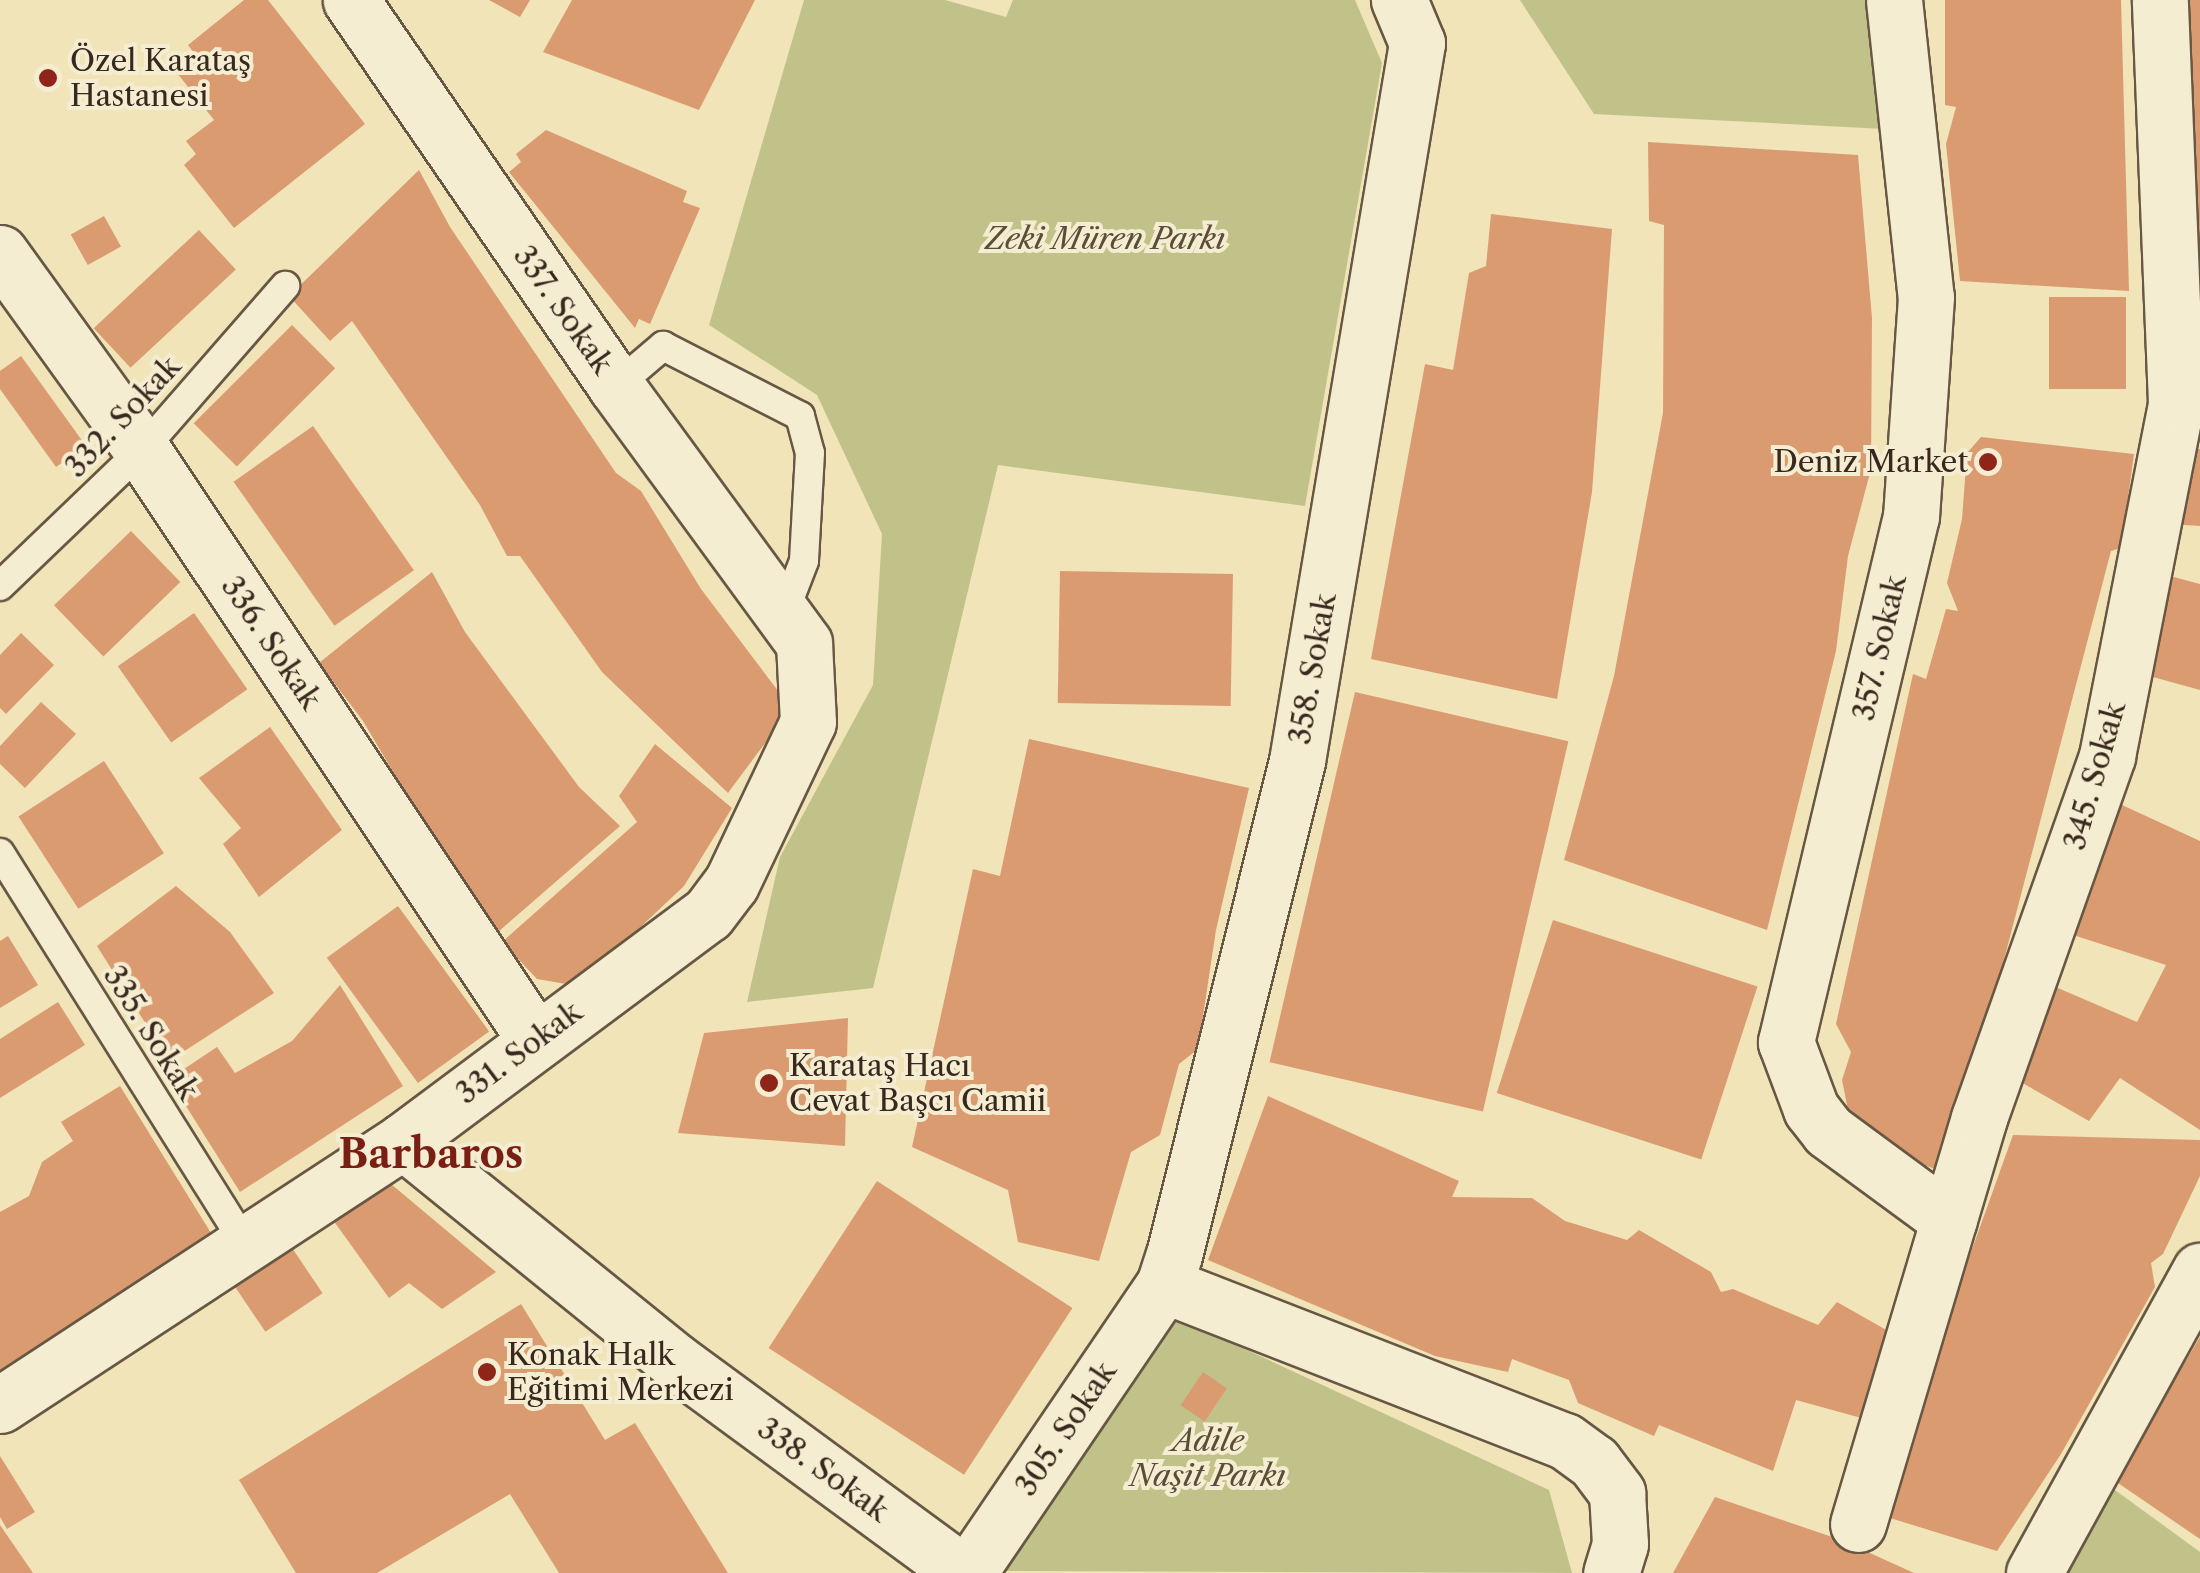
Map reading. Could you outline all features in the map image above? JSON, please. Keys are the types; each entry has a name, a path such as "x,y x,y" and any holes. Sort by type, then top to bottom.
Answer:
{"street":[{"name":"337. Sokak","path":"351,0 616,386 784,613"},
{"name":"357. Sokak","path":"1894,0 1926,297 1912,516 1786,1042 1811,1109 1828,1131 1948,1220"},
{"name":"345. Sokak","path":"1858,1524 1948,1220 2107,756 2176,403 2160,0"},
{"name":"358. Sokak","path":"1164,1285 1297,761 1408,22"},
{"name":"336. Sokak","path":"0,253 142,450 535,1039"},
{"name":"331. Sokak","path":"0,1405 247,1247 403,1141 535,1039 708,914 732,884 808,722 804,644 784,613"},
{"name":"338. Sokak","path":"403,1141 676,1362 966,1573"},
{"path":"2034,1573 2199,1278"},
{"path":"1164,1285 1565,1441 1594,1462 1617,1493 1620,1544 1610,1573"},
{"name":"305. Sokak","path":"966,1573 1164,1285"}],"lane":[{"name":"332. Sokak","path":"0,586 142,450 285,286"},
{"path":"616,386 663,346 800,416 810,453 804,561 784,613"},
{"name":"335. Sokak","path":"0,853 247,1247"}],"green space":[{"name":"Zeki Müren Parkı","path":"804,0 945,0 1006,17 1013,0 1355,0 1382,63 1305,506 998,465 873,988 747,1002 780,857 873,685 882,534 817,395 709,325"},
{"path":"1520,0 1872,0 1884,129 1594,114"},
{"name":"Adile Naşit Parkı","path":"1165,1312 1549,1490 1572,1573 1001,1571"},
{"path":"2104,1482 2200,1552 2200,1573 2051,1573"}],"building":[{"path":"244,0 268,0 365,124 234,228 184,165 196,154 186,141 214,120 174,69 194,53 188,45"},
{"path":"489,0 530,0 520,17"},
{"path":"572,0 755,0 699,110 543,52"},
{"path":"1945,0 2121,0 2129,291 1960,281 1946,144 1956,107 1945,105"},
{"path":"2182,0 2200,0 2200,379"},
{"path":"546,130 687,191 683,202 700,208 650,324 639,319 635,328 509,172 521,162 516,154"},
{"path":"1648,142 1858,155 1872,318 1871,469 1848,556 1836,651 1767,930 1564,860 1614,676 1663,413 1664,225 1649,221"},
{"path":"419,170 450,227 616,473 641,491 701,589 791,708 728,793 602,672 520,556 507,556 480,505 352,321 330,341 289,296"},
{"path":"1491,214 1612,229 1592,492 1557,699 1371,659 1425,364 1453,370 1469,273 1486,266"},
{"path":"104,216 121,247 88,265 71,234"},
{"path":"199,230 236,269 131,368 94,328"},
{"path":"2049,297 2126,297 2126,389 2049,389"},
{"path":"292,325 335,368 237,466 194,423"},
{"path":"21,356 86,446 56,467 0,389 0,371"},
{"path":"313,426 414,570 334,626 234,482"},
{"path":"1981,437 2134,454 2121,548 2111,551 1989,1017 1938,1170 1854,1140 1842,1080 1851,1052 1836,1024 1913,674 1926,679 1946,609 1958,611 1947,583 1962,519 1967,453"},
{"path":"2175,447 2200,449 2200,526 2169,524"},
{"path":"131,531 180,582 103,656 54,605"},
{"path":"1060,571 1233,574 1231,706 1058,703"},
{"path":"432,572 465,632 579,787 620,826 498,932 461,887 363,721 319,663"},
{"path":"2170,576 2200,584 2200,690 2142,674"},
{"path":"194,613 247,689 171,743 118,666"},
{"path":"21,633 54,665 6,714 0,708 0,655"},
{"path":"1355,692 1568,741 1483,1112 1270,1062"},
{"path":"41,702 76,734 25,788 0,764 0,746"},
{"path":"270,727 342,830 259,897 223,844 241,828 199,778"},
{"path":"1029,739 1249,788 1216,930 1198,1049 1179,1064 1160,1135 1131,1152 1099,1261 1018,1242 1008,1190 912,1147 973,869 1000,876"},
{"path":"655,744 732,808 684,886 578,986 537,979 502,942 637,822 619,796"},
{"path":"104,761 164,853 78,909 18,817"},
{"path":"2107,798 2200,841 2200,1130 2120,1078 2089,1121 2005,1073 2044,982 2137,1022 2166,965 2067,933"},
{"path":"176,886 230,932 274,993 169,1061 97,946"},
{"path":"398,906 489,1031 418,1083 327,958"},
{"path":"1553,920 1757,986 1701,1160 1497,1093"},
{"path":"8,936 38,985 0,1008 0,941"},
{"path":"340,985 403,1086 240,1192 169,1079 217,1047 235,1073 292,1041"},
{"path":"58,1002 85,1045 0,1098 0,1039"},
{"name":"Karataş Hacı Cevat Başcı Camii","path":"848,1018 845,1146 678,1133 704,1033"},
{"path":"120,1086 211,1233 0,1371 0,1212 29,1196 42,1162 73,1141 61,1122"},
{"path":"1268,1096 1459,1181 1452,1197 1532,1198 1565,1221 1627,1240 1639,1230 1711,1272 1721,1292 1733,1289 1818,1325 1837,1302 1904,1340 1876,1422 1796,1400 1773,1471 1659,1425 1654,1436 1578,1403 1569,1380 1512,1359 1508,1372 1435,1356 1208,1260"},
{"path":"2013,1135 2200,1140 2200,1176 2163,1254 2151,1263 2155,1287 2061,1454 1997,1551 1877,1514"},
{"path":"877,1181 1072,1308 964,1475 769,1348"},
{"path":"391,1184 496,1272 442,1309 409,1283 389,1298 333,1220"},
{"path":"284,1236 323,1293 265,1332 227,1275"},
{"name":"Konak Halk Eğitimi Merkezi","path":"521,1304 605,1440 635,1423 728,1573 559,1573 510,1494 377,1573 296,1573 239,1480"},
{"path":"2200,1337 2200,1539 2115,1481"},
{"path":"1203,1372 1227,1388 1205,1421 1181,1405"},
{"path":"0,1456 35,1512 7,1529 0,1517"},
{"path":"1715,1497 1841,1540 1914,1573 1673,1573"},
{"path":"0,1525 33,1573 0,1573"}],"place":[{"name":"Özel Karataş Hastanesi","path":"48,78"},
{"name":"Deniz Market","path":"1988,462"},
{"name":"Karataş Hacı Cevat Başcı Camii","path":"769,1083"},
{"name":"Konak Halk Eğitimi Merkezi","path":"487,1372"}],"district":[{"name":"Barbaros","path":"431,1154"}]}
